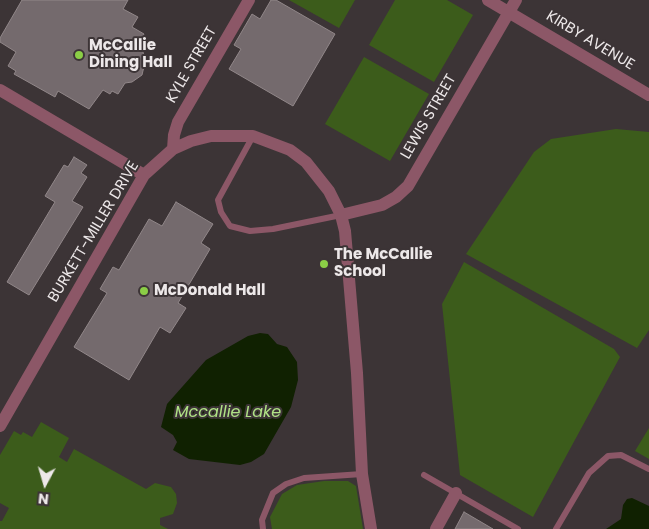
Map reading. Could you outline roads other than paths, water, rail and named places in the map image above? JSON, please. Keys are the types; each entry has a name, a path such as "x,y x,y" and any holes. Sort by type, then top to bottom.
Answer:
{"street":[{"name":"KYLE STREET","path":"173,149 174,135 178,122 249,0"},
{"name":"KIRBY AVENUE","path":"488,0 649,95"},
{"name":"LEWIS STREET","path":"341,215 382,205 396,198 408,186 516,0"},
{"path":"0,90 144,175"},
{"name":"BURKETT-MILLER DRIVE","path":"0,426 144,175 173,149 211,136 253,136 290,150 306,162 329,191 341,215 345,231 357,373 362,474 372,529"},
{"path":"436,529 456,493"}],"lane":[{"path":"253,136 218,200 221,212 230,226 250,232 341,215"},
{"path":"556,529 589,473 608,456 621,455 649,469"},
{"path":"263,529 262,520 273,493 286,484 304,478 362,474"},
{"path":"424,474 518,529"}],"water":[{"name":"Mccallie Lake","path":"260,333 268,334 277,344 287,347 297,362 298,380 291,407 264,454 251,462 240,465 189,459 173,450 177,442 173,435 161,427 167,404 206,360 248,336"},
{"path":"632,498 649,506 649,529 606,529 621,519 623,505 627,499"}],"place":[{"name":"McCallie Dining Hall","path":"79,55"},
{"name":"The McCallie School","path":"324,264"},
{"name":"McDonald Hall","path":"144,291"}]}
